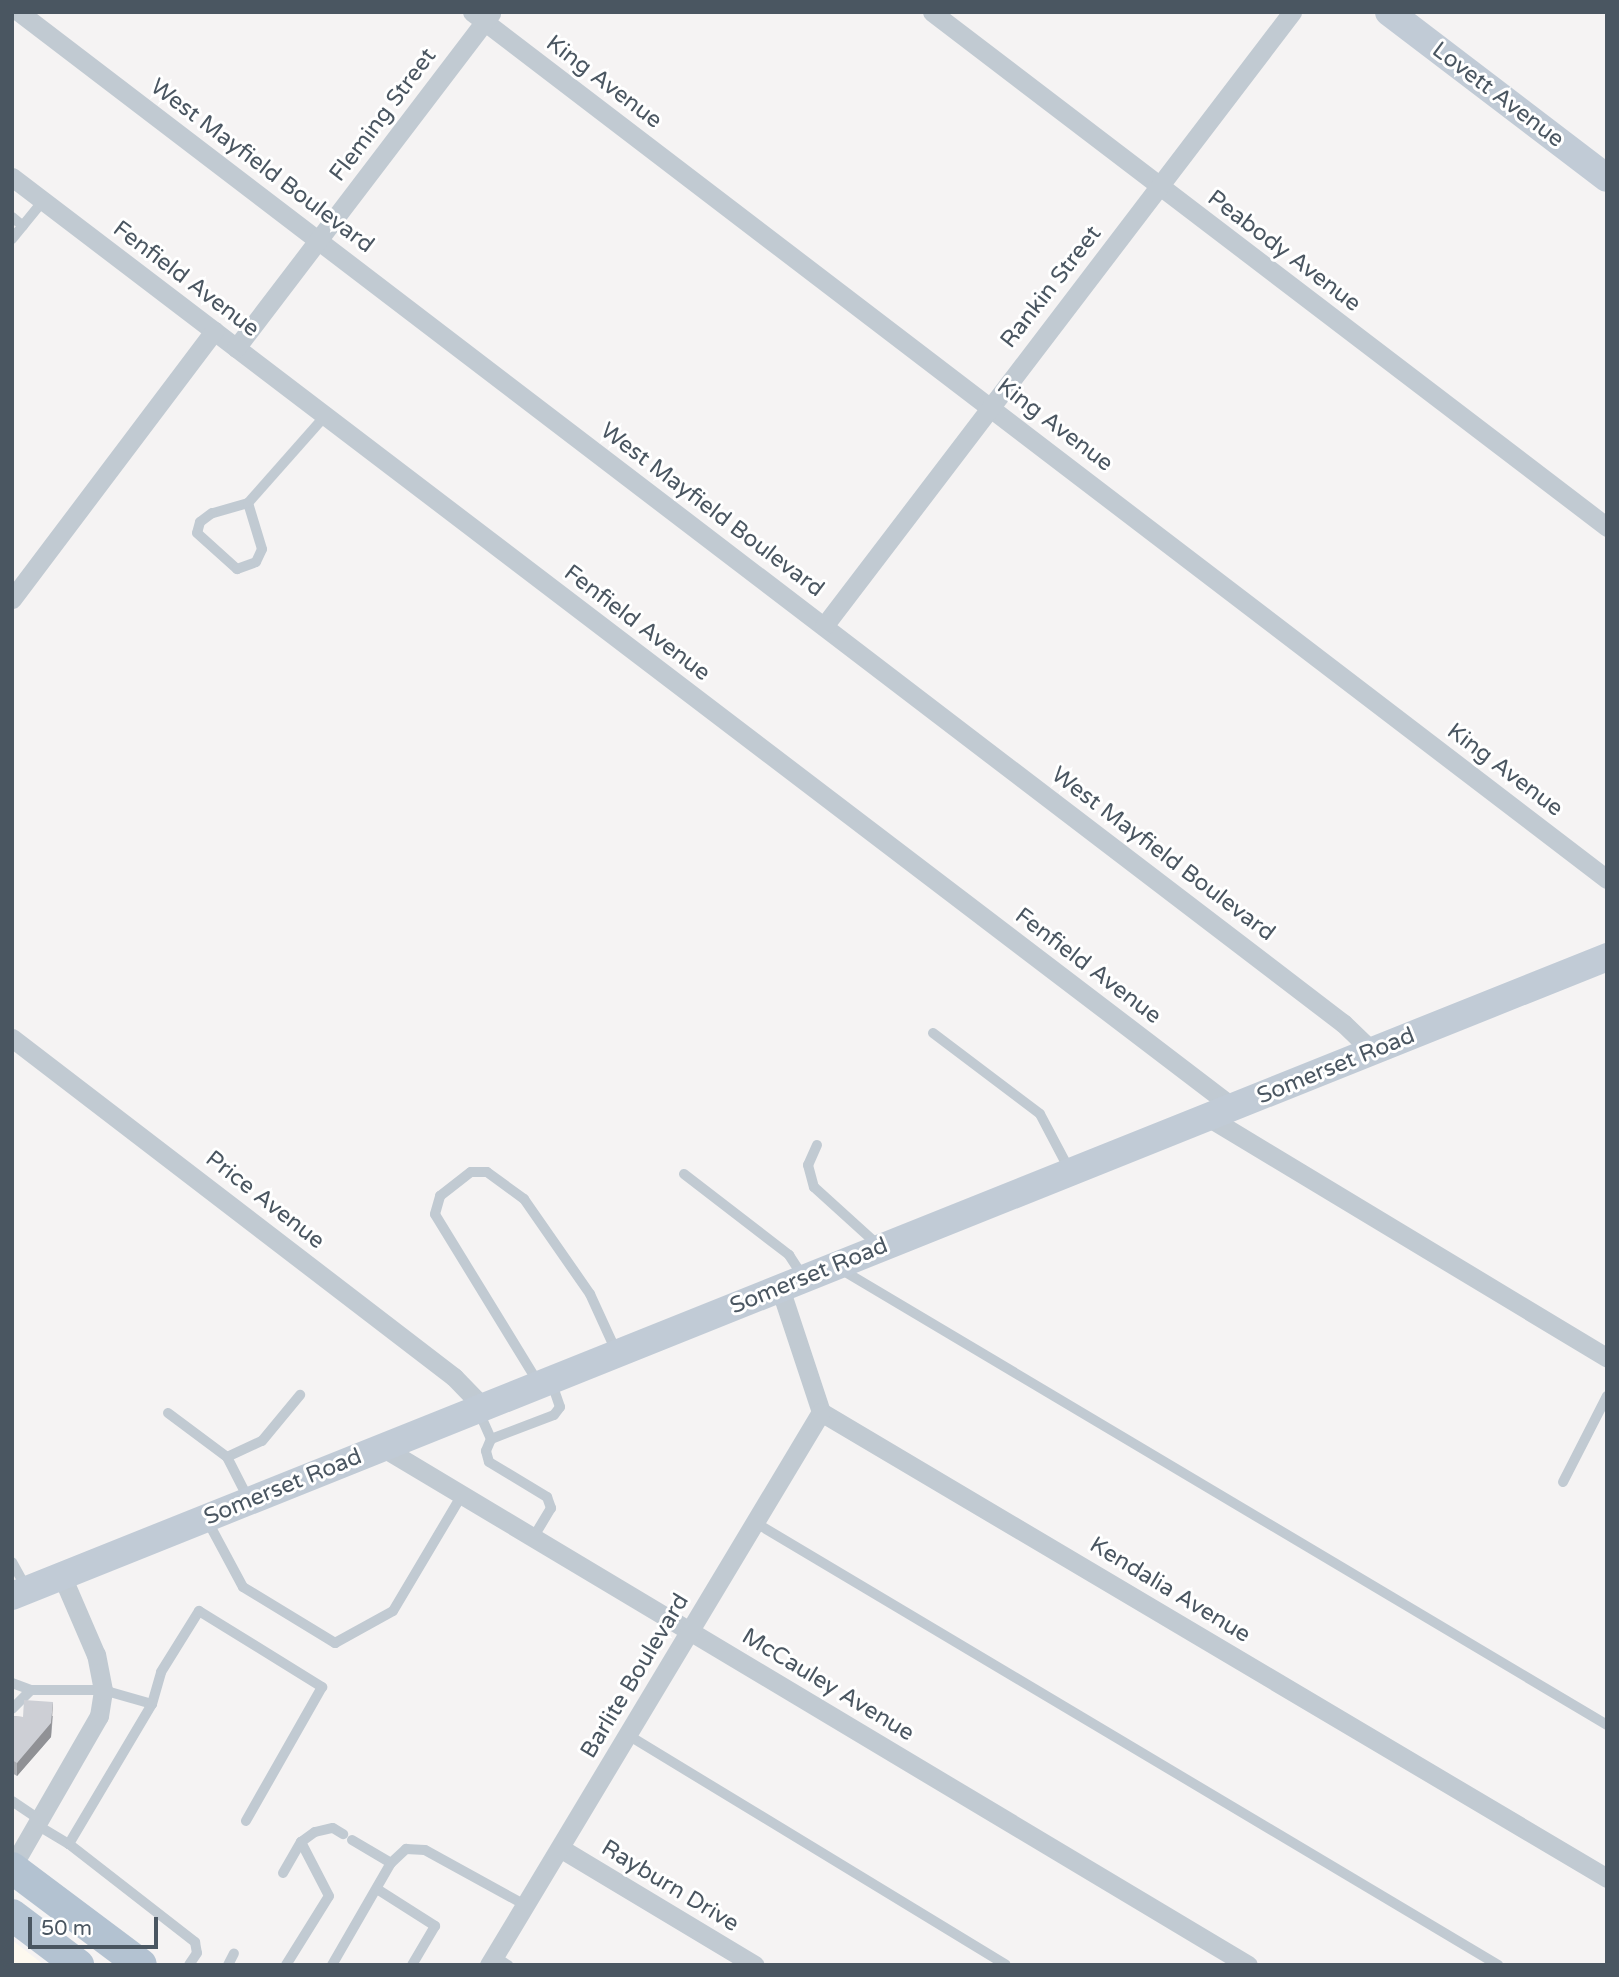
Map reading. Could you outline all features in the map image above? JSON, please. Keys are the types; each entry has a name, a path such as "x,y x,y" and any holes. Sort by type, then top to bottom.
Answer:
{"main road":[{"name":"Lovett Avenue","path":"1390,12 1607,178"},
{"name":"Somerset Road","path":"20,1593 1607,957"},
{"path":"12,1867 141,1965"},
{"path":"12,1915 71,1963"}],"street":[{"name":"West Mayfield Boulevard","path":"19,12 1343,1023 1372,1051"},
{"name":"Peabody Avenue","path":"932,12 1607,527"},
{"name":"Rankin Street","path":"824,626 1292,12"},
{"name":"Fleming Street","path":"236,348 319,240 482,15"},
{"name":"King Avenue","path":"482,15 1607,879"},
{"name":"Fenfield Avenue","path":"12,177 325,416 1221,1112"},
{"path":"12,599 214,331"},
{"name":"Price Avenue","path":"12,1038 454,1377 480,1408"},
{"path":"1221,1112 1607,1358"},
{"path":"792,1283 821,1412"},
{"name":"Barlite Boulevard","path":"497,1962 525,1905 821,1412"},
{"name":"Kendalia Avenue","path":"821,1412 1607,1878"},
{"name":"McCauley Avenue","path":"382,1447 1248,1965"},
{"path":"12,1867 92,1733 103,1690 96,1655 62,1576"},
{"name":"Rayburn Drive","path":"559,1848 755,1965"}],"lane":[{"path":"12,239 43,201"},
{"path":"12,217 23,226"},
{"path":"248,503 262,549 256,562 237,569 197,533 200,523 212,513 248,503 325,416"},
{"path":"933,1032 1040,1114 1071,1172"},
{"path":"817,1145 808,1165 814,1187 881,1248"},
{"path":"491,1440 554,1415 560,1407 435,1214 440,1196 471,1172 487,1172 524,1199 590,1294 617,1354"},
{"path":"684,1174 789,1255 792,1283"},
{"path":"836,1266 1607,1726"},
{"path":"227,1457 262,1440 300,1395"},
{"path":"1563,1482 1607,1396"},
{"path":"480,1408 491,1440 486,1451 489,1462 548,1497 551,1508 533,1538"},
{"path":"168,1413 227,1457 249,1501"},
{"path":"206,1518 243,1587 335,1643 393,1611 461,1495"},
{"path":"756,1523 1499,1965"},
{"path":"12,1562 20,1593"},
{"path":"69,1844 152,1704 161,1672 199,1611 322,1687 246,1821"},
{"path":"12,1683 31,1690 103,1690 152,1704"},
{"path":"12,1709 31,1690"},
{"path":"628,1735 1006,1965"},
{"path":"12,1801 195,1942 197,1953 189,1965"},
{"path":"283,1873 301,1842 315,1832 333,1828 391,1863"},
{"path":"286,1965 329,1896 301,1842"},
{"path":"332,1965 391,1863 406,1849 425,1850 525,1905"},
{"path":"376,1889 435,1926 412,1965"},
{"path":"228,1965 234,1953"}],"shaded area":[{"path":"12,1940 44,1965 12,1965"}],"building":[{"path":"24,1700 53,1702 51,1723 17,1763 12,1760 12,1716 23,1717"}]}
